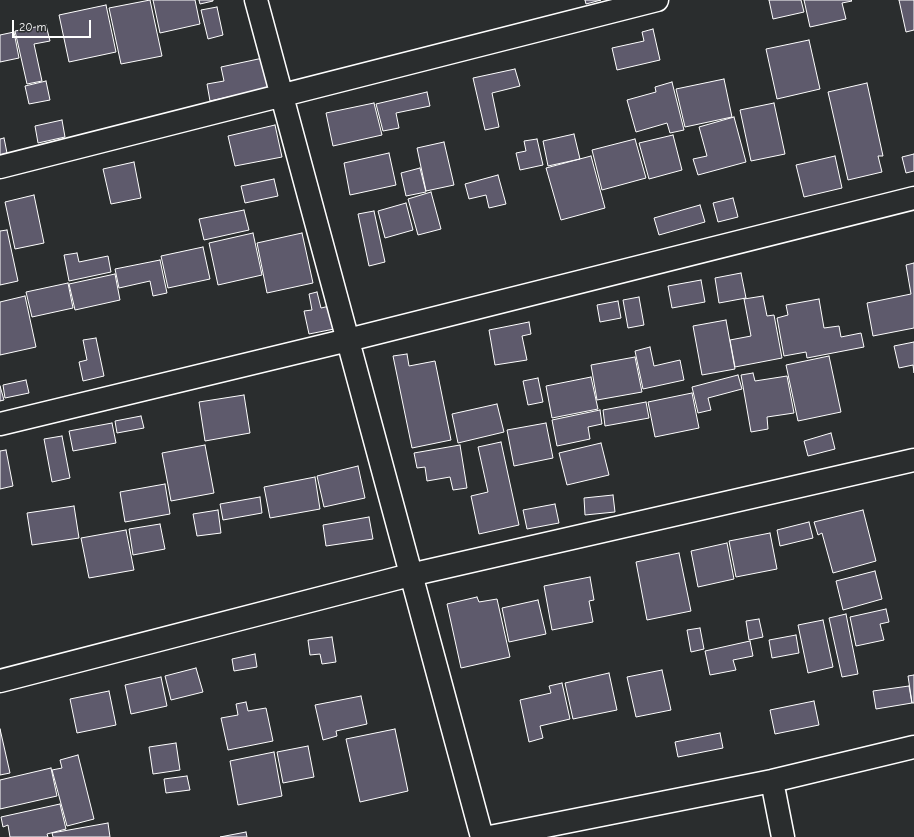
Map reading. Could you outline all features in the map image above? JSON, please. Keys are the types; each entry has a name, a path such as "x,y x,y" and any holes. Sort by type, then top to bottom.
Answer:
{"street":[{"path":"256,0 410,575 482,837"},
{"path":"0,167 657,0"},
{"path":"0,424 348,340 914,198"},
{"path":"0,681 410,575 914,460"},
{"path":"490,837 772,781 914,747"},
{"path":"772,781 783,837"}],"building":[{"path":"150,0 162,56 121,64 109,8"},
{"path":"153,0 195,0 200,24 160,33"},
{"path":"199,0 213,0 213,1 200,4"},
{"path":"585,0 601,0 586,4"},
{"path":"769,0 801,0 804,12 773,19"},
{"path":"804,0 852,1 842,3 846,19 810,27"},
{"path":"899,0 914,0 914,30 906,32"},
{"path":"106,5 116,52 69,62 59,15"},
{"path":"217,7 223,35 208,39 201,10"},
{"path":"46,25 50,41 34,44 42,81 27,84 15,31"},
{"path":"653,29 660,60 617,70 612,48 644,41 642,32"},
{"path":"14,32 19,58 0,62 0,35"},
{"path":"809,40 820,89 777,99 766,49"},
{"path":"263,58 269,88 210,101 207,84 224,81 221,67"},
{"path":"515,69 520,86 492,93 499,127 485,130 473,78"},
{"path":"724,79 732,117 685,127 676,89"},
{"path":"46,81 50,100 29,104 25,86"},
{"path":"672,82 684,130 670,133 667,123 636,132 627,100 656,92 655,87"},
{"path":"867,83 883,156 878,156 882,172 848,180 828,92"},
{"path":"427,92 430,106 396,113 399,128 383,131 376,104"},
{"path":"374,103 382,135 333,146 326,113"},
{"path":"774,103 785,154 751,161 740,110"},
{"path":"734,117 746,162 698,175 693,159 707,156 699,127"},
{"path":"62,120 65,137 38,143 35,126"},
{"path":"275,125 282,157 235,166 228,136"},
{"path":"574,134 580,159 548,166 543,141"},
{"path":"673,135 682,170 649,179 639,143"},
{"path":"4,138 7,153 0,155 0,139"},
{"path":"537,139 543,165 520,170 516,153 526,151 524,141"},
{"path":"635,139 646,178 602,190 592,150"},
{"path":"444,142 454,185 426,191 417,148"},
{"path":"389,153 396,185 350,195 344,163"},
{"path":"914,154 914,171 906,173 902,157"},
{"path":"591,156 605,208 561,220 546,168"},
{"path":"835,156 842,188 804,197 796,165"},
{"path":"134,162 141,198 111,204 103,169"},
{"path":"420,168 426,192 406,196 401,173"},
{"path":"498,175 506,204 489,208 486,195 469,199 465,184"},
{"path":"274,179 278,196 245,203 241,186"},
{"path":"431,192 441,229 418,235 408,199"},
{"path":"34,195 44,243 15,249 5,202"},
{"path":"733,198 738,217 718,222 713,203"},
{"path":"406,203 413,230 385,238 378,211"},
{"path":"700,205 705,222 659,235 654,218"},
{"path":"244,210 249,230 204,240 199,219"},
{"path":"374,211 385,262 369,266 358,214"},
{"path":"7,230 18,281 0,285 0,231"},
{"path":"253,233 262,275 218,285 209,243"},
{"path":"302,233 313,283 267,293 257,243"},
{"path":"203,247 210,279 168,288 161,256"},
{"path":"77,253 79,262 108,256 111,272 69,281 64,255"},
{"path":"160,260 167,293 153,296 150,281 119,288 115,269"},
{"path":"914,263 914,328 873,336 867,303 911,294 906,265"},
{"path":"741,273 746,298 719,303 715,278"},
{"path":"115,274 120,300 75,310 69,284"},
{"path":"701,280 705,302 672,308 668,286"},
{"path":"68,283 73,308 32,317 26,292"},
{"path":"317,292 321,308 334,305 339,328 309,334 304,311 312,310 309,294"},
{"path":"25,296 36,347 0,355 0,302"},
{"path":"763,296 767,316 774,315 782,358 735,367 730,340 751,336 744,299"},
{"path":"639,297 644,325 628,328 623,300"},
{"path":"819,299 824,328 839,326 841,337 861,333 864,347 807,358 806,352 784,356 777,318 788,315 786,305"},
{"path":"618,301 621,318 600,322 597,305"},
{"path":"726,320 735,369 702,375 693,326"},
{"path":"529,322 531,334 522,336 527,360 495,365 489,330"},
{"path":"96,338 104,376 83,381 79,362 87,360 83,340"},
{"path":"914,342 914,373 913,365 899,368 894,346"},
{"path":"650,347 654,366 680,360 684,380 643,389 635,351"},
{"path":"407,354 409,366 435,361 451,440 412,448 393,356"},
{"path":"829,356 841,412 798,421 786,365"},
{"path":"635,357 642,392 597,400 591,365"},
{"path":"753,373 755,381 787,376 794,413 767,417 768,429 751,432 741,375"},
{"path":"738,375 742,389 708,398 711,410 698,413 692,387"},
{"path":"591,377 598,409 552,418 546,386"},
{"path":"538,378 543,402 528,405 523,381"},
{"path":"26,380 29,393 5,398 3,385"},
{"path":"0,386 4,400 0,401"},
{"path":"692,393 699,428 655,437 648,402"},
{"path":"244,395 250,433 205,441 199,402"},
{"path":"646,402 649,418 605,426 603,410"},
{"path":"497,404 504,432 458,443 452,414"},
{"path":"600,410 602,424 588,427 590,439 557,446 552,420"},
{"path":"141,416 144,428 117,433 115,421"},
{"path":"112,423 116,443 73,451 69,431"},
{"path":"546,423 553,458 514,466 507,430"},
{"path":"831,433 835,449 808,456 804,441"},
{"path":"62,436 70,478 52,482 44,439"},
{"path":"501,442 519,525 479,534 471,496 488,492 478,447"},
{"path":"601,443 609,475 567,485 559,453"},
{"path":"205,445 214,493 171,501 162,453"},
{"path":"460,445 467,488 453,490 450,477 427,481 425,467 417,468 414,453"},
{"path":"6,450 13,486 0,489 0,451"},
{"path":"358,466 365,498 324,507 317,476"},
{"path":"315,477 320,509 270,518 264,487"},
{"path":"165,484 170,514 125,522 120,492"},
{"path":"613,495 615,512 585,515 584,498"},
{"path":"260,497 262,513 223,520 220,504"},
{"path":"555,504 559,523 527,529 523,510"},
{"path":"74,506 79,538 32,545 27,513"},
{"path":"218,510 221,533 197,536 193,514"},
{"path":"863,510 876,561 833,573 822,533 818,535 814,522"},
{"path":"369,517 373,539 326,546 323,525"},
{"path":"809,522 813,538 780,546 777,530"},
{"path":"160,524 165,549 133,555 129,529"},
{"path":"126,530 134,570 89,578 81,538"},
{"path":"770,533 777,569 736,577 729,541"},
{"path":"727,543 734,579 698,587 691,551"},
{"path":"679,553 691,611 647,620 636,562"},
{"path":"875,571 882,599 843,610 836,581"},
{"path":"590,577 594,600 589,601 593,622 552,630 544,586"},
{"path":"477,597 479,602 497,599 510,657 461,668 447,604"},
{"path":"538,600 546,634 509,642 502,608"},
{"path":"886,609 889,622 880,624 884,640 856,646 850,617"},
{"path":"846,614 858,674 842,677 829,618"},
{"path":"759,619 763,637 749,640 746,621"},
{"path":"823,620 833,667 808,673 798,625"},
{"path":"700,628 704,649 691,652 687,630"},
{"path":"796,635 799,653 772,658 769,640"},
{"path":"332,637 336,662 322,664 320,654 310,655 308,640"},
{"path":"750,641 753,656 733,660 736,670 710,675 705,651"},
{"path":"255,654 257,667 234,671 232,659"},
{"path":"196,668 203,692 171,700 165,676"},
{"path":"662,670 671,710 636,717 627,677"},
{"path":"609,673 617,710 573,719 565,683"},
{"path":"914,675 914,703 912,703 908,676"},
{"path":"161,677 167,706 131,714 125,685"},
{"path":"562,683 570,719 540,726 543,738 529,742 520,700 551,693 549,686"},
{"path":"909,686 912,703 876,709 873,691"},
{"path":"109,691 116,725 77,733 70,699"},
{"path":"361,696 367,724 336,731 337,736 323,740 315,705"},
{"path":"814,701 819,725 775,734 770,710"},
{"path":"246,702 248,711 266,708 273,741 228,750 221,718 238,715 236,704"},
{"path":"0,729 10,773 0,775"},
{"path":"395,729 408,791 360,802 346,739"},
{"path":"720,733 723,748 678,757 675,742"},
{"path":"176,743 180,770 153,774 149,747"},
{"path":"308,746 314,777 283,783 277,752"},
{"path":"274,752 282,796 238,805 230,761"},
{"path":"78,755 94,819 67,826 52,770 62,768 60,760"},
{"path":"51,768 57,796 0,809 0,780"},
{"path":"187,776 190,790 166,793 164,779"},
{"path":"60,804 66,829 47,834 48,837 10,837 8,825 3,827 1,817"},
{"path":"108,823 110,837 53,837 52,833"},
{"path":"246,832 247,837 220,837"}]}
